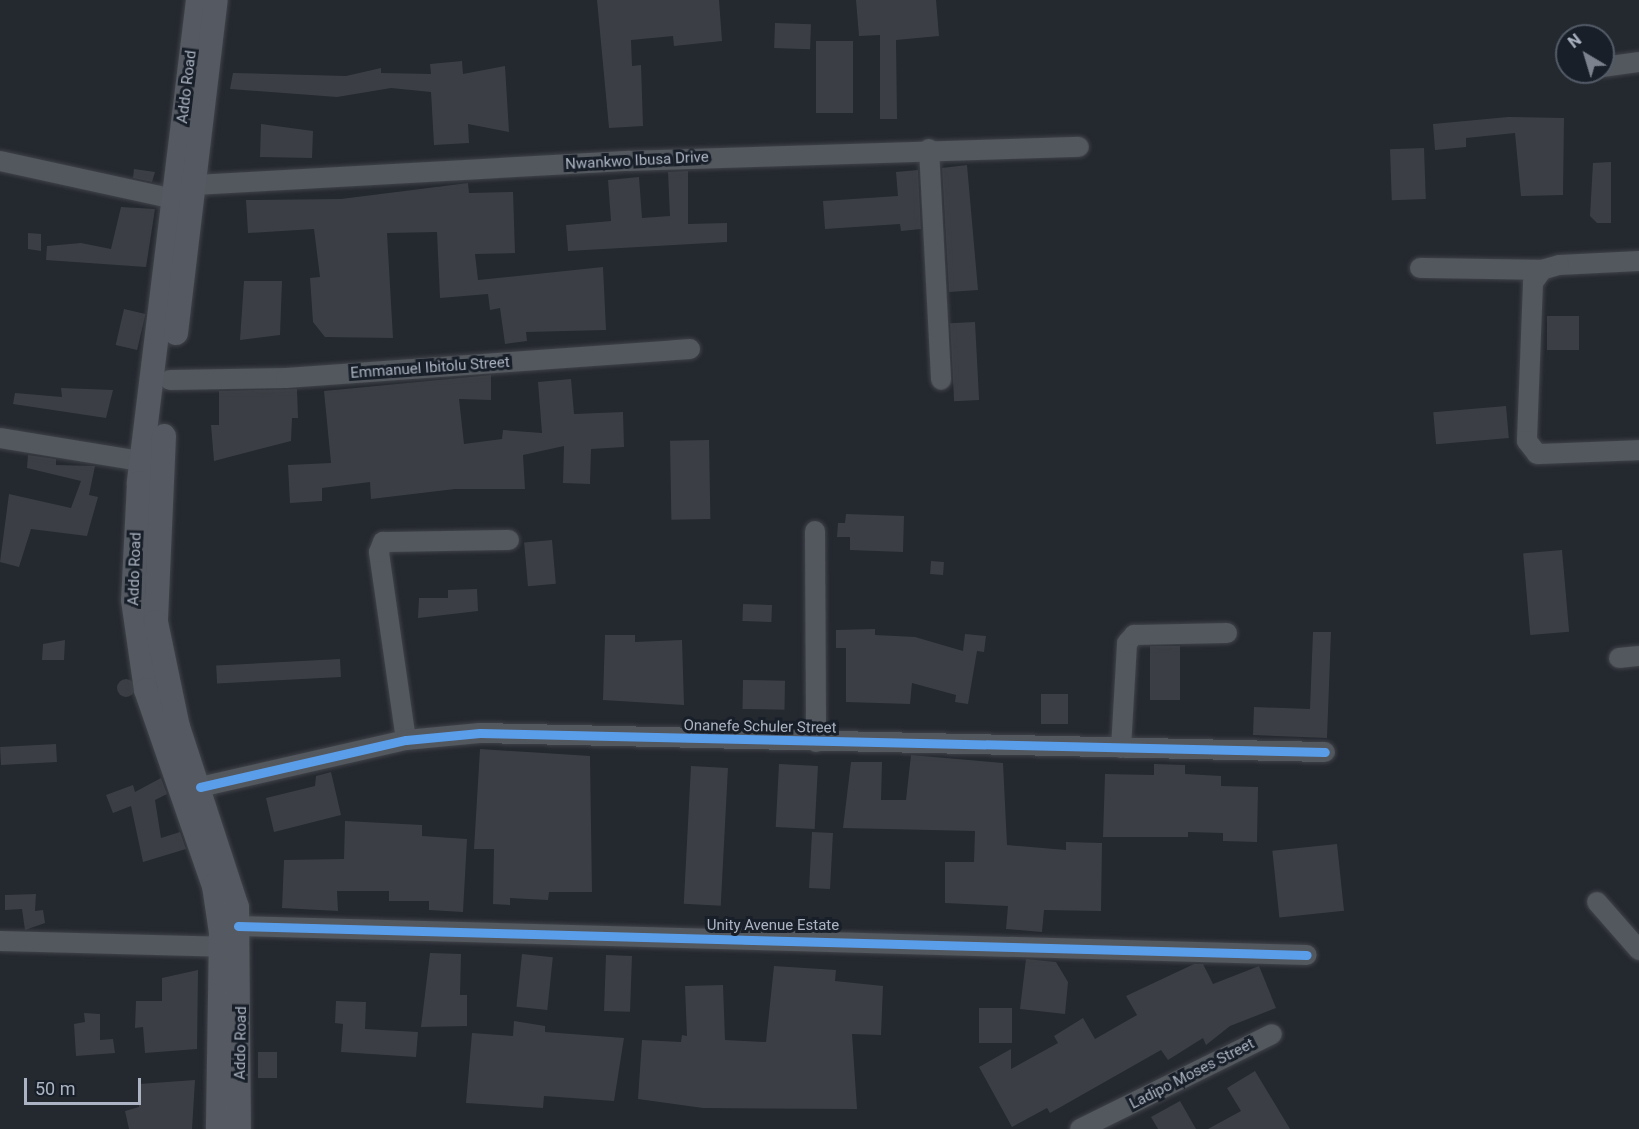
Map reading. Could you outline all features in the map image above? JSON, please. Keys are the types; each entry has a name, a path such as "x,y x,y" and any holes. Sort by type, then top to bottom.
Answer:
{"main road":[{"name":"Addo Road","path":"198,0 132,573 138,658 158,733 214,886 222,947 218,1129"},
{"name":"Addo Road","path":"216,0 170,380 153,591 166,683 230,874 238,926 239,1129"}],"street":[{"path":"1615,65 1639,62"},
{"name":"Nwankwo Ibusa Drive","path":"195,185 929,149 1079,147"},
{"path":"929,149 941,380"},
{"path":"0,161 174,199"},
{"path":"1420,268 1542,270 1639,261"},
{"path":"1542,270 1528,303 1530,449 1537,454 1639,450"},
{"name":"Emmanuel Ibitolu Street","path":"170,380 286,378 690,349"},
{"path":"0,438 146,462"},
{"path":"815,531 816,742"},
{"path":"406,740 379,552 383,542 509,540"},
{"path":"1121,748 1127,643 1134,635 1227,633"},
{"path":"1619,658 1639,656"},
{"name":"Onanefe Schuler Street","path":"200,787 406,740 480,733 1325,752"},
{"path":"1597,902 1639,950"},
{"name":"Unity Avenue Estate","path":"238,926 1307,955"},
{"path":"0,941 222,947"},
{"name":"Ladipo Moses Street","path":"1080,1129 1272,1034"}],"building":[{"path":"597,0 719,0 722,41 674,46 673,36 631,40 632,66 641,65 643,126 609,128"},
{"path":"856,0 936,0 939,36 896,40 897,119 880,119 880,35 859,36"},
{"path":"775,23 811,24 810,49 774,48"},
{"path":"816,41 853,41 853,113 816,113"},
{"path":"462,61 463,74 505,66 509,132 468,124 469,143 434,145 431,92 391,88 337,97 230,89 233,73 346,76 381,68 381,73 431,74 430,64"},
{"path":"1508,117 1564,118 1563,195 1521,196 1515,133 1466,138 1466,147 1435,150 1433,124"},
{"path":"261,124 313,131 312,158 260,157"},
{"path":"1424,148 1426,199 1392,200 1390,149"},
{"path":"1611,162 1611,223 1597,223 1590,216 1593,163"},
{"path":"967,165 978,290 949,292 942,168"},
{"path":"134,169 155,172 152,182 133,178"},
{"path":"918,170 921,229 901,231 900,224 825,229 823,201 898,196 896,172"},
{"path":"688,171 688,224 727,223 727,242 568,251 566,225 611,221 608,180 639,177 642,218 670,216 668,172"},
{"path":"468,183 469,193 513,192 515,253 475,254 478,280 603,267 606,330 526,332 527,341 505,344 500,308 490,310 488,294 440,298 437,232 387,233 393,338 325,337 313,322 310,278 320,277 314,229 248,233 246,200 341,199"},
{"path":"121,207 155,209 146,267 46,260 47,246 81,243 111,249"},
{"path":"28,233 41,234 41,251 28,249"},
{"path":"244,281 282,281 280,335 240,340"},
{"path":"124,309 145,314 137,350 116,345"},
{"path":"1547,316 1579,316 1579,350 1547,350"},
{"path":"975,322 979,400 954,401 950,323"},
{"path":"491,375 491,400 459,399 464,444 502,439 503,430 542,433 538,382 571,379 574,414 623,412 624,447 591,449 590,484 563,483 564,446 523,455 525,489 455,489 371,499 370,482 322,488 322,501 290,503 288,465 331,463 324,391"},
{"path":"61,388 113,390 106,418 13,404 15,393 62,397"},
{"path":"297,389 298,418 292,418 291,441 214,461 211,425 219,425 219,391"},
{"path":"1506,406 1509,438 1436,444 1433,412"},
{"path":"709,440 710,519 671,520 670,441"},
{"path":"28,455 56,459 56,465 95,466 89,495 98,497 87,536 31,529 19,567 0,562 9,494 71,508 81,481 27,468"},
{"path":"846,514 904,516 903,552 850,550 850,537 837,537 838,523 845,523"},
{"path":"552,540 556,584 528,586 524,542"},
{"path":"1562,550 1569,632 1530,635 1523,553"},
{"path":"931,561 944,562 943,575 930,574"},
{"path":"477,589 478,611 418,618 419,598 448,598 448,590"},
{"path":"743,604 772,605 771,622 742,621"},
{"path":"875,629 875,635 915,637 963,651 965,634 986,636 984,652 977,651 968,704 955,702 956,695 912,683 910,704 846,702 846,648 836,648 836,630"},
{"path":"1313,632 1331,632 1327,738 1253,735 1254,707 1310,709"},
{"path":"605,635 635,635 635,642 682,640 684,705 603,700"},
{"path":"65,640 64,660 42,660 43,644"},
{"path":"1150,646 1180,646 1180,700 1150,700"},
{"path":"340,659 341,677 217,683 216,665"},
{"path":"126,679 132,682 135,688 132,694 126,697 120,694 117,688 120,682"},
{"path":"743,680 785,681 784,710 742,709"},
{"path":"1041,694 1068,694 1068,724 1041,724"},
{"path":"56,744 57,762 1,765 0,747"},
{"path":"480,749 590,756 592,892 549,892 548,900 510,898 510,905 493,904 494,849 474,849"},
{"path":"911,755 1003,763 1007,845 1066,850 1066,842 1102,843 1101,911 1044,910 1042,932 1006,929 1008,906 945,903 945,862 974,862 975,831 843,828 851,762 882,762 881,800 906,800"},
{"path":"779,764 818,766 815,829 776,827"},
{"path":"1154,764 1185,765 1185,774 1221,776 1221,786 1258,787 1257,842 1223,841 1223,833 1188,832 1188,837 1103,837 1105,774 1154,775"},
{"path":"691,766 728,768 721,906 684,904"},
{"path":"331,772 341,815 274,832 266,798 315,786 316,776"},
{"path":"161,778 167,794 155,800 161,838 180,832 186,849 143,862 131,806 113,813 106,795 133,785 135,792"},
{"path":"345,821 422,825 422,836 467,839 463,912 429,910 429,901 389,901 389,891 337,891 338,911 282,908 284,860 344,859"},
{"path":"812,832 833,833 830,889 809,888"},
{"path":"1337,844 1344,911 1279,917 1272,851"},
{"path":"36,894 35,911 43,910 45,923 25,930 22,909 5,910 5,895"},
{"path":"430,953 461,954 460,995 467,995 467,1026 421,1027"},
{"path":"522,954 553,957 547,1010 516,1007"},
{"path":"606,955 632,956 630,1012 604,1011"},
{"path":"1026,959 1056,962 1068,982 1065,1014 1020,1009"},
{"path":"1194,964 1203,964 1213,984 1259,966 1276,1008 1230,1026 1206,1045 1203,1038 1168,1060 1161,1050 1050,1113 1047,1108 1012,1127 979,1067 1011,1049 1011,1069 1058,1043 1054,1036 1083,1018 1095,1039 1137,1015 1126,996"},
{"path":"774,966 836,970 835,981 883,986 881,1035 852,1034 857,1109 703,1108 638,1099 642,1040 681,1042 682,1035 687,1036 685,986 723,985 725,1040 766,1042"},
{"path":"198,970 197,1049 145,1053 143,1027 135,1028 136,1001 162,1001 162,978"},
{"path":"336,1001 366,1002 365,1029 418,1032 416,1057 341,1052 343,1024 335,1023"},
{"path":"979,1008 1012,1008 1012,1043 979,1043"},
{"path":"84,1013 100,1014 100,1040 113,1039 115,1053 76,1056 74,1024 85,1022"},
{"path":"514,1021 545,1026 545,1032 624,1038 614,1101 544,1096 543,1108 466,1103 472,1033 513,1036"},
{"path":"258,1052 277,1052 277,1078 258,1078"},
{"path":"1255,1071 1290,1129 1208,1129 1241,1111 1227,1088"},
{"path":"195,1080 192,1129 129,1129 125,1111 139,1107 139,1084"},
{"path":"1180,1101 1196,1129 1158,1129 1151,1117"}],"cycle path":[{"path":"200,787 406,740 480,733 1325,752"},
{"path":"238,926 1307,955"}]}
